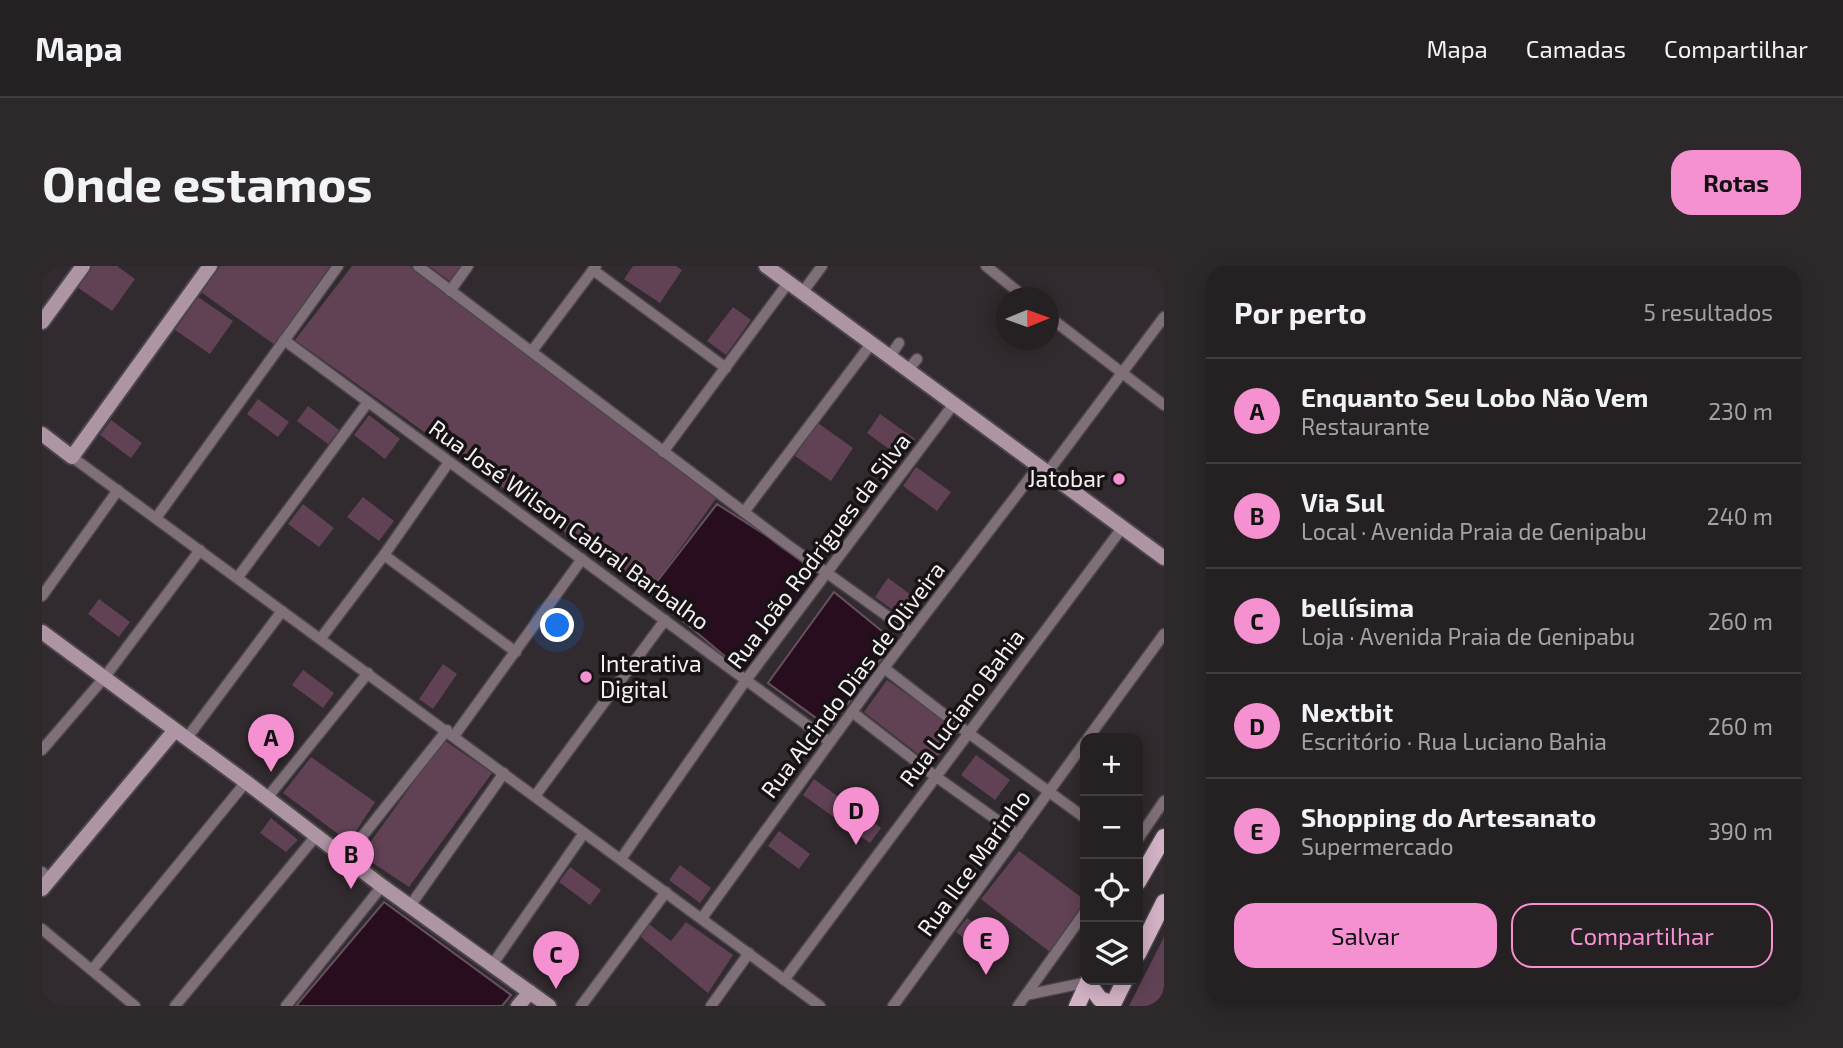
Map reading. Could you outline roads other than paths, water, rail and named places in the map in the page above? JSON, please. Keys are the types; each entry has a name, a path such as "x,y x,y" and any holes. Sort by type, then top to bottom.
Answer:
{"main road":[{"path":"42,322 83,266"},
{"path":"42,434 72,457 210,266"},
{"path":"766,266 1164,558"},
{"path":"42,632 382,886 549,1006"},
{"path":"45,880 181,734"},
{"path":"1143,861 1164,837"},
{"path":"1143,944 1164,902"},
{"path":"1077,1006 1086,985"},
{"path":"1091,985 1100,999 1112,1005 1122,985"},
{"path":"518,1006 530,992"}],"street":[{"path":"156,518 338,266"},
{"path":"418,266 663,452 911,633"},
{"path":"450,291 468,266"},
{"path":"802,293 822,266"},
{"path":"986,266 1012,287"},
{"path":"532,351 594,268 726,368"},
{"path":"663,452 788,283"},
{"name":"Rua Alcindo Dias de Oliveira","path":"702,918 884,668 1164,317"},
{"path":"1059,325 1164,405"},
{"name":"Rua José Wilson Cabral Barbalho","path":"284,340 830,742"},
{"path":"889,358 900,343"},
{"path":"744,512 871,344"},
{"path":"906,371 917,359"},
{"path":"238,578 368,401"},
{"name":"Rua João Rodrigues da Silva","path":"621,859 746,680 953,405"},
{"path":"72,457 820,1006"},
{"path":"321,638 384,555 449,462"},
{"path":"42,596 118,490"},
{"name":"Rua Luciano Bahia","path":"784,980 1122,527"},
{"path":"42,750 104,678 200,551"},
{"path":"384,555 516,652"},
{"path":"345,858 516,652 582,559"},
{"path":"181,734 282,611"},
{"path":"535,796 665,620"},
{"name":"Rua Ilce Marinho","path":"1092,733 1164,634"},
{"path":"884,668 1080,814"},
{"path":"267,798 368,673"},
{"path":"852,712 1018,835"},
{"name":"Rua Ilce Marinho","path":"893,1006 1080,750"},
{"path":"410,906 503,773"},
{"path":"92,970 246,782"},
{"path":"1143,832 1164,801"},
{"path":"492,965 584,833"},
{"path":"175,1006 316,836"},
{"path":"286,1006 382,886"},
{"path":"582,1006 666,892"},
{"path":"1018,1006 1080,919"},
{"path":"42,929 135,1006"},
{"path":"711,1006 749,953"},
{"path":"1026,995 1080,983"}],"place":[{"name":"Jatobar","path":"1119,479"},
{"name":"Interativa Digital","path":"586,677"},
{"name":"Enquanto Seu Lobo Não Vem","path":"271,772"},
{"name":"Nextbit","path":"856,845"},
{"name":"Via Sul","path":"351,889"},
{"name":"Shopping do Artesanato","path":"986,975"},
{"name":"bellísima","path":"556,989"}]}
